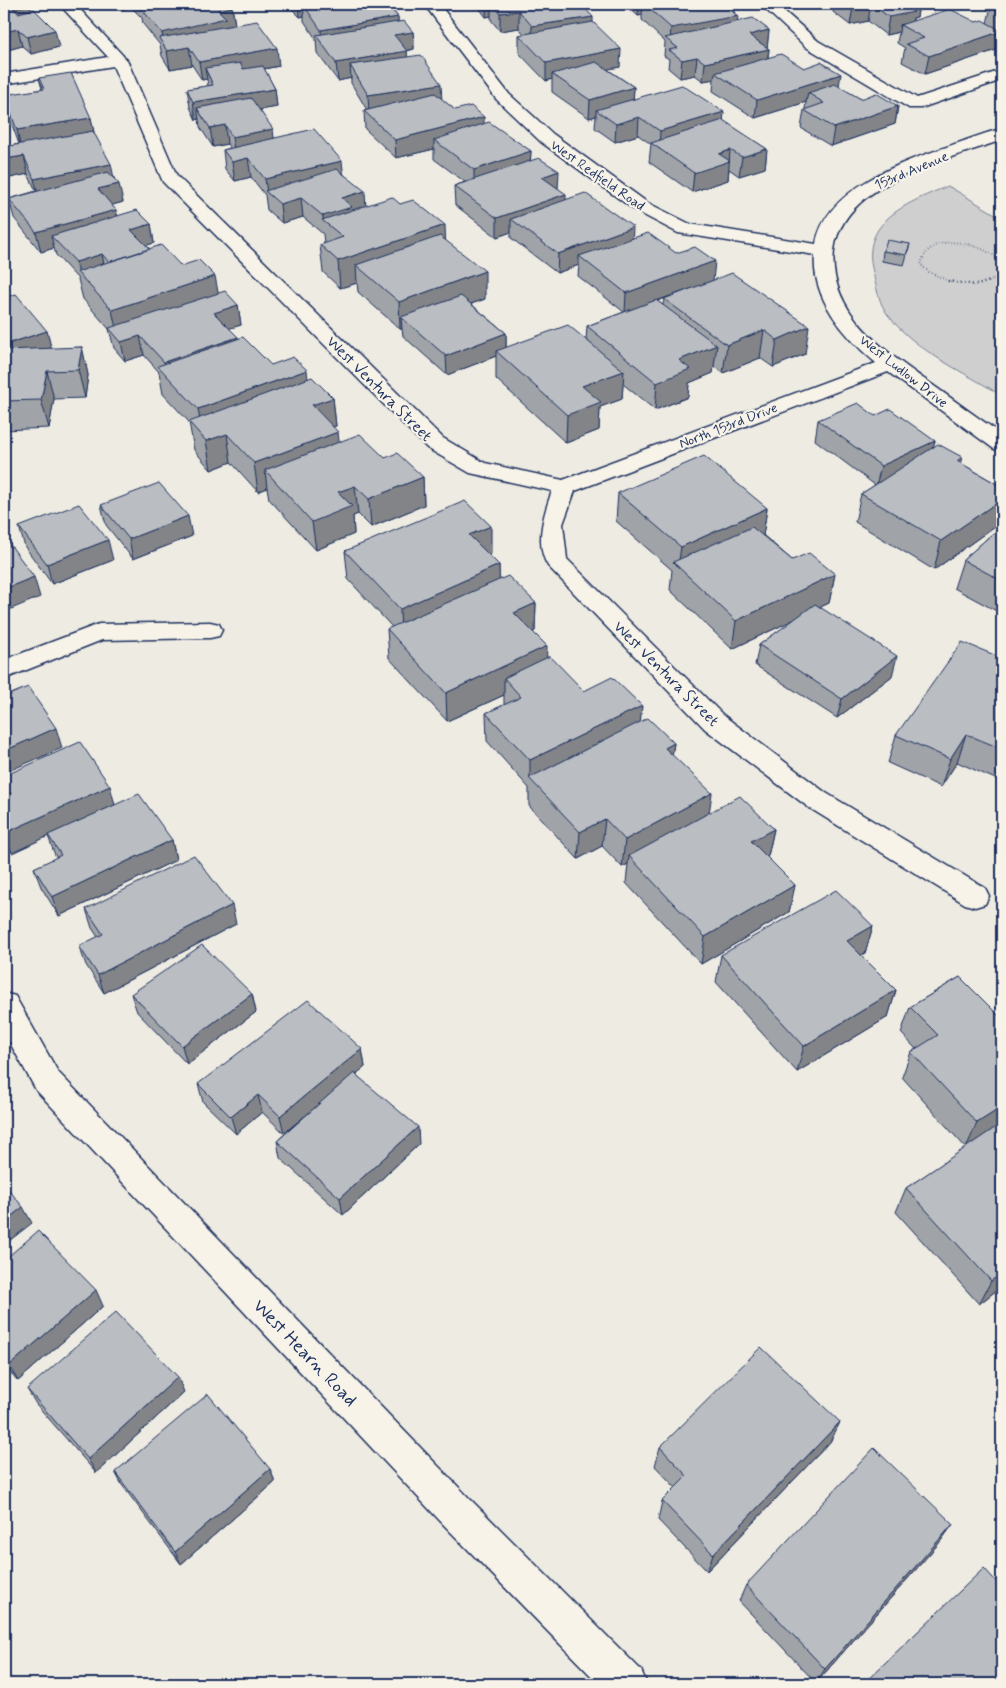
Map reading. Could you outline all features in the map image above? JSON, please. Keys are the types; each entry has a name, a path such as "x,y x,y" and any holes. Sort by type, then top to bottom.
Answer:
{"street":[{"name":"West Ventura Street","path":"67,4 119,60 169,178 434,443 478,468 565,487 552,524 556,561 714,722 817,800 975,896"},
{"name":"West Redfield Road","path":"431,4 503,98 547,138 642,207 685,229 822,251"},
{"path":"767,4 812,44 914,104 1002,75"},
{"path":"4,79 119,60"},
{"name":"153rd Avenue","path":"822,251 836,217 858,195 899,172 1002,134"},
{"name":"West Ludlow Drive","path":"822,251 825,279 836,305 853,330 891,364 1002,444"},
{"name":"North 153rd Drive","path":"565,487 891,364"},
{"path":"4,670 99,632 210,630"},
{"name":"West Hearn Road","path":"4,1006 47,1081 450,1505 626,1684"}],"path":[{"path":"1002,262 992,252 982,247 956,242 933,246 926,250 920,260 921,265 934,276 959,285 983,284 1001,273 1002,268"}],"shaded area":[{"path":"948,186 1002,218 1002,396 927,351 913,340 888,315 882,306 877,289 871,254 873,239 881,226 904,207"}],"building":[{"path":"4,4 29,4 13,8 18,13 34,9 55,30 27,37 18,29 4,32"},
{"path":"154,4 229,4 232,7 218,10 226,18 162,33 140,7"},
{"path":"303,4 387,4 398,17 321,30"},
{"path":"492,4 581,4 593,17 532,26 519,11 500,13"},
{"path":"644,4 723,4 738,16 671,28"},
{"path":"848,4 871,4 853,7"},
{"path":"871,4 902,4 914,12 889,17"},
{"path":"1002,4 1002,13 991,7"},
{"path":"950,9 976,22 982,20 1002,31 929,56 906,44 924,38 900,25"},
{"path":"753,18 769,30 749,35 769,49 705,63 697,57 682,60 669,50 678,48 665,38"},
{"path":"257,21 277,48 199,62 189,47 167,51 159,38"},
{"path":"404,21 413,32 394,35 407,51 336,63 316,35"},
{"path":"593,22 621,49 546,63 519,35"},
{"path":"781,54 804,68 821,62 841,74 757,100 715,73"},
{"path":"421,55 441,84 368,95 350,65"},
{"path":"596,62 634,87 590,100 552,74"},
{"path":"240,63 243,69 263,66 275,89 193,102 187,89 213,85 205,68"},
{"path":"71,73 91,118 17,130 4,95 44,89 39,78"},
{"path":"835,84 861,99 876,93 898,106 834,128 804,110 824,103 808,93"},
{"path":"682,85 724,112 660,131 639,117 616,124 596,110"},
{"path":"435,93 455,110 471,106 484,117 395,140 364,111"},
{"path":"251,98 273,129 232,137 225,125 210,128 197,108"},
{"path":"723,120 767,149 742,157 730,150 719,154 730,161 694,173 651,143"},
{"path":"489,122 531,151 474,170 434,140"},
{"path":"314,129 342,161 265,179 248,158 232,162 223,150"},
{"path":"93,131 111,164 34,179 24,156 5,159 4,147"},
{"path":"539,158 559,171 542,177 566,194 497,218 454,186"},
{"path":"337,169 365,191 342,198 352,207 323,216 301,198 280,204 265,191"},
{"path":"108,172 119,184 98,189 116,210 36,232 9,199"},
{"path":"585,193 633,227 558,254 511,219"},
{"path":"392,197 400,204 413,200 445,225 338,261 320,245 343,237 322,220"},
{"path":"137,210 151,224 131,230 150,249 109,262 102,254 76,262 51,236"},
{"path":"648,233 676,253 695,247 715,261 626,293 579,256"},
{"path":"440,236 485,271 399,302 356,265"},
{"path":"887,240 910,244 906,255 883,251"},
{"path":"161,245 181,266 199,260 215,276 112,310 77,272"},
{"path":"732,273 809,326 777,340 764,330 727,345 664,299"},
{"path":"225,291 238,305 214,313 238,337 164,362 140,336 121,342 109,328"},
{"path":"16,294 47,331 4,345 4,298"},
{"path":"461,296 506,333 446,356 401,317"},
{"path":"656,300 717,345 679,360 690,369 657,383 587,326"},
{"path":"568,325 624,371 582,386 601,402 567,415 496,351"},
{"path":"243,337 271,365 293,357 307,370 198,409 158,366"},
{"path":"82,347 78,370 47,371 41,400 4,401 4,350"},
{"path":"312,377 333,398 312,405 338,432 254,463 227,434 206,441 189,422"},
{"path":"858,403 875,416 890,409 935,441 881,466 818,420"},
{"path":"360,434 385,458 397,453 423,477 369,499 355,486 338,492 352,506 312,522 265,470"},
{"path":"938,444 962,457 957,461 1002,487 1002,499 941,541 861,494"},
{"path":"704,456 767,508 681,547 618,493"},
{"path":"159,483 188,516 129,539 101,505"},
{"path":"465,501 491,526 469,535 499,565 400,609 345,551"},
{"path":"79,504 108,540 47,564 19,527"},
{"path":"1002,525 1002,581 963,560"},
{"path":"752,527 792,560 809,553 835,574 736,621 673,562"},
{"path":"6,539 34,577 4,589 4,540"},
{"path":"508,576 536,603 514,613 547,646 446,693 387,629"},
{"path":"815,604 897,656 842,699 759,645"},
{"path":"962,642 1002,658 1002,749 966,734 950,759 896,735"},
{"path":"550,656 584,691 612,677 642,706 530,760 486,713 521,697 504,678"},
{"path":"28,687 56,728 4,751 4,697"},
{"path":"648,718 674,743 665,748 712,793 625,840 605,819 580,832 529,778"},
{"path":"80,742 110,786 5,833 4,797 11,794 4,782 4,776"},
{"path":"139,794 172,840 52,897 34,868 61,855 48,835"},
{"path":"740,796 774,829 751,841 795,885 705,937 629,856"},
{"path":"194,855 232,905 98,975 79,946 103,934 86,909"},
{"path":"836,890 873,926 847,941 896,990 804,1046 721,955"},
{"path":"202,945 252,994 182,1046 131,994"},
{"path":"960,977 1002,1019 1002,1107 977,1123 911,1052 938,1035 910,1007"},
{"path":"308,1000 362,1049 280,1116 258,1095 231,1117 198,1084"},
{"path":"354,1073 418,1127 340,1198 277,1141"},
{"path":"1002,1123 1002,1273 991,1281 906,1188"},
{"path":"4,1184 23,1207 4,1222"},
{"path":"38,1231 96,1290 9,1366 4,1361 4,1260"},
{"path":"116,1312 178,1377 88,1459 27,1389"},
{"path":"761,1347 840,1422 713,1554 662,1501 687,1476 660,1447"},
{"path":"208,1394 270,1469 175,1552 115,1472"},
{"path":"874,1448 953,1524 825,1669 746,1585"},
{"path":"984,1568 1002,1588 1002,1684 863,1684"}]}
